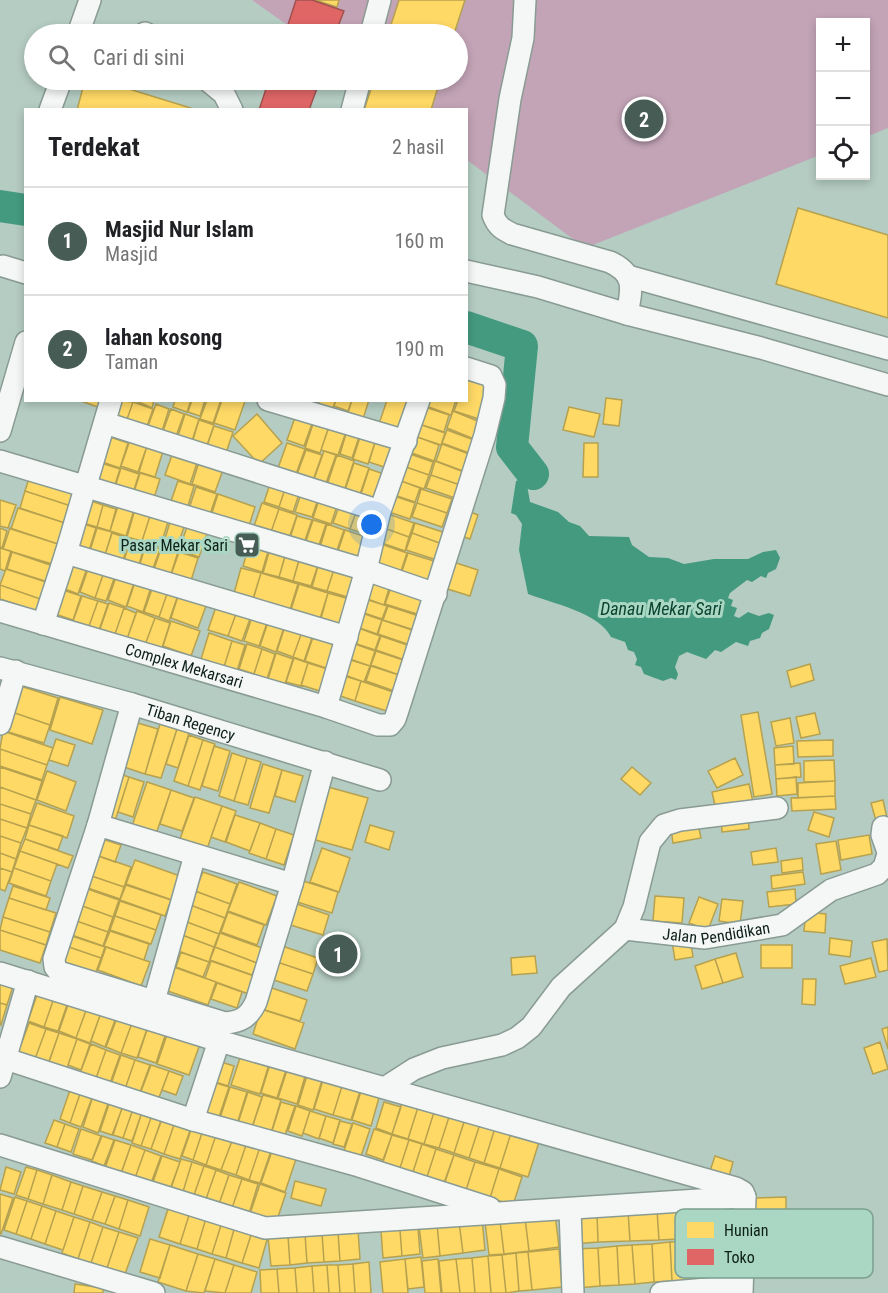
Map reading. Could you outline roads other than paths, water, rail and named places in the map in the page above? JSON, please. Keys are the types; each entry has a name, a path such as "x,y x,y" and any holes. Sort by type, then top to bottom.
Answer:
{"street":[{"path":"82,24 90,0"},
{"path":"374,24 380,0"},
{"path":"525,0 524,38 510,99 493,215 496,223 512,234 610,261 623,268 628,276 630,288 627,314"},
{"path":"51,108 57,90"},
{"path":"219,90 224,94 231,108"},
{"path":"353,108 357,90"},
{"path":"3,266 24,272"},
{"path":"468,271 538,287 627,314 761,348 888,385"},
{"path":"628,276 888,349"},
{"path":"0,431 24,349"},
{"name":"Complex Mekarsari","path":"0,611 326,707 378,725 384,726 393,722 436,594 485,435 494,398 495,385 491,376 468,369"},
{"path":"43,624 110,402"},
{"path":"275,402 406,441"},
{"path":"326,707 366,570 380,511 406,441 417,402"},
{"path":"105,423 380,511"},
{"path":"0,461 366,570 436,594"},
{"path":"66,553 347,637"},
{"path":"0,724 8,670"},
{"name":"Tiban Regency","path":"8,670 132,704 380,780"},
{"path":"132,704 98,825 54,959 54,967 58,972 225,1023 243,1019 252,1011 256,1002 292,884 324,762"},
{"path":"386,1087 414,1069 442,1058 502,1045 517,1038 531,1027 561,987 625,929 634,907 650,842 664,825 680,820 777,808"},
{"path":"98,825 292,884"},
{"name":"Jalan Pendidikan","path":"625,929 705,938 782,925 831,890 877,874 884,867 888,853 882,835 883,827"},
{"path":"154,1001 195,855"},
{"path":"0,973 219,1041 731,1185 743,1192 744,1209"},
{"path":"28,981 3,1068 359,1166 504,1212"},
{"path":"193,1120 219,1041"},
{"path":"0,1145 265,1228 745,1197"},
{"path":"570,1209 573,1293"},
{"path":"0,1247 154,1293"},
{"path":"661,1293 741,1289"}],"water":[{"name":"Danau Mekar Sari","path":"533,474 527,485 530,502 558,512 569,522 580,526 589,536 629,537 632,545 649,557 668,558 684,564 714,559 748,559 763,552 776,550 780,558 776,569 768,573 766,578 761,576 752,582 747,580 730,593 728,598 733,600 731,606 737,608 734,616 739,618 748,612 759,616 769,613 774,615 769,629 762,633 760,638 750,641 748,646 736,642 721,652 715,650 706,659 687,652 679,656 675,667 678,674 676,680 671,678 663,681 644,674 641,667 635,665 637,659 634,652 628,650 625,642 611,637 597,621 574,610 528,594 519,550 522,524 516,515 511,513 516,481"}],"waterway":[{"path":"0,206 24,210"},
{"path":"468,328 522,346 512,447 533,474"}],"place":[{"name":"lahan kosong","path":"644,119"},
{"name":"Pasar Mekar Sari","path":"247,545"},
{"name":"Masjid Nur Islam","path":"338,954"}]}
